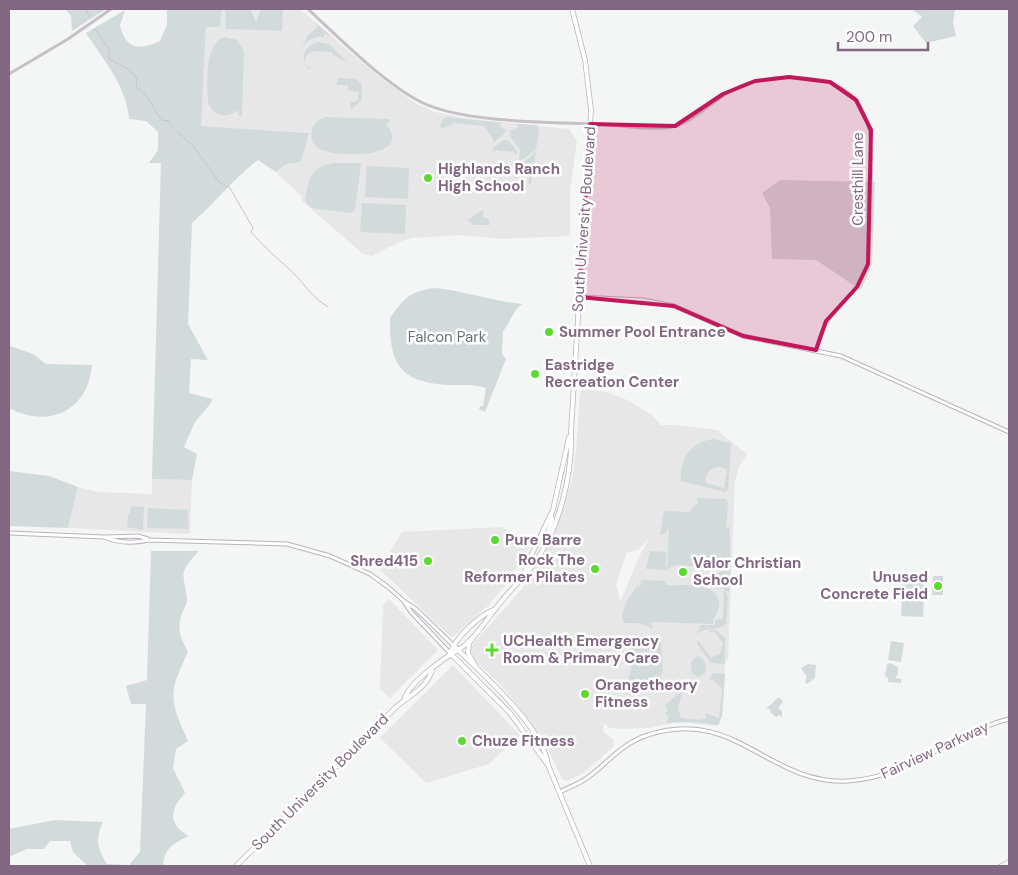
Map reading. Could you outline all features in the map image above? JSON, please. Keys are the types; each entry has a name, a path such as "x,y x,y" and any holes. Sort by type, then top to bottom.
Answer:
{"main road":[{"name":"South University Boulevard","path":"236,866 405,698 407,693 450,653 458,650 491,617 495,609 525,571 532,566 547,539 558,512 568,478 572,452 571,431 590,124 585,60 572,9"},
{"path":"579,297 643,300 674,306 743,336 816,350 854,361 1009,432"},
{"name":"South University Boulevard","path":"525,571 550,515 560,484 571,431"},
{"path":"547,539 552,520 550,515"},
{"path":"9,532 104,537 130,536 149,540 300,546 330,556 370,574 416,609 479,671 523,718 547,754 548,764"},
{"path":"405,602 411,612 513,717 548,764 590,866"},
{"name":"South University Boulevard","path":"450,653 453,646 486,613 495,609"},
{"path":"478,630 469,643 467,650 479,671"},
{"name":"Fairview Parkway","path":"560,792 588,778 629,743 648,735 672,729 702,729 722,734 797,773 824,780 845,781 865,780 890,774 979,729 1009,719"}],"street":[{"path":"9,74 68,39 111,9"},
{"name":"Cresthill Lane","path":"308,9 388,80 423,104 462,114 667,128 684,123 718,98 755,81 780,77 823,80 844,90 856,100 868,121 872,142 868,264 865,274 857,287 826,321 819,336 816,350"}],"highlighted area":[{"path":"789,77 830,82 856,100 871,130 868,264 857,287 826,321 816,350 743,336 674,306 579,297 590,124 675,126 723,94 755,81"}],"shaded area":[{"name":"Highlands Ranch High School","path":"222,9 300,9 378,76 415,103 435,112 464,118 569,129 577,141 570,191 570,236 504,239 461,235 413,238 401,241 372,256 363,254 302,201 301,196 276,172 286,164 301,162 308,133 201,126 206,27 220,27"},
{"path":"583,389 607,392 627,400 652,415 661,425 717,430 747,454 738,469 735,482 728,659 725,663 723,709 720,723 716,726 678,722 648,728 624,729 609,728 604,723 603,732 613,739 614,746 585,772 568,781 562,779 547,747 533,725 501,685 473,659 470,647 522,589 553,537 572,480 580,392","holes":["650,537 620,602 616,584 627,553 638,550"]},
{"path":"152,479 192,480 190,532 188,534 68,528 78,487 98,492 152,494"},
{"path":"501,527 533,542 508,582 488,606 452,638 379,569 402,532"},
{"path":"389,599 438,650 390,698 380,689 383,606"},
{"path":"453,665 520,735 489,764 426,783 380,738"}],"green space":[{"path":"65,9 106,9 72,31 71,16"},
{"path":"167,9 222,9 220,27 206,27 201,126 309,133 301,162 286,164 276,172 258,160 192,223 188,324 208,360 191,359 189,393 212,399 211,403 195,422 184,447 197,454 192,480 152,479 161,163 149,163 158,150 158,132 146,121 129,119 124,95 119,84 86,33 125,10 120,25 125,39 134,46 146,46 160,41 167,25"},
{"path":"225,9 250,9 256,22 261,9 283,9 282,31 226,29"},
{"path":"912,9 955,9 953,23 956,36 926,43 913,26 922,17"},
{"path":"317,24 332,37 324,33 324,37 312,39 306,43 299,53 307,37 318,26"},
{"path":"225,37 237,40 244,51 242,116 239,116 238,110 229,115 221,115 213,111 208,102 207,75 210,55 218,40"},
{"path":"318,42 329,44 348,63 332,54 332,52 311,51 305,58 305,63 304,57 307,49"},
{"path":"338,78 356,79 362,84 361,101 351,110 350,103 358,100 359,92 348,91 348,85 336,85"},
{"path":"325,117 389,119 389,123 385,123 392,135 390,144 382,150 354,154 339,154 318,148 311,136 315,124"},
{"path":"447,117 503,123 499,125 506,130 492,144 494,140 484,126 455,123 442,129 440,126 443,119"},
{"path":"516,124 537,125 539,130 536,150 519,162 520,150 510,136 511,130 519,127"},
{"path":"504,140 508,140 517,151 516,155 514,152 496,150 493,152 493,148"},
{"path":"536,152 531,184 528,183 532,170 529,165 525,168 522,163"},
{"path":"335,163 361,163 355,210 351,213 312,208 305,201 309,180 312,175 321,167"},
{"path":"367,166 409,168 408,199 365,197"},
{"path":"780,180 875,182 872,264 861,290 816,260 772,259 770,208 762,193"},
{"path":"362,203 406,205 405,234 360,232"},
{"path":"483,210 482,217 488,219 490,225 473,225 467,220"},
{"name":"Falcon Park","path":"435,288 522,304 503,331 502,354 506,359 485,412 479,409 480,406 483,406 486,388 473,385 434,384 421,381 410,376 396,360 390,335 390,318 399,305 408,297 419,291"},
{"path":"10,346 33,354 46,364 92,365 89,381 83,394 75,404 64,412 52,416 38,417 9,408"},
{"path":"713,439 731,443 728,489 725,492 681,481 684,459 693,448","holes":["720,467 727,470 724,488 706,483 706,476 711,469"]},
{"path":"9,471 49,476 78,487 68,528 9,526"},
{"path":"697,498 725,499 728,503 726,528 730,527 730,563 715,568 675,565 669,568 667,572 669,528 664,534 660,534 664,511 690,512 698,503"},
{"path":"131,506 144,507 143,530 127,527"},
{"path":"148,508 188,510 188,529 147,528"},
{"path":"151,551 199,551 187,565 184,574 187,600 179,627 181,637 188,652 177,678 173,696 177,715 188,741 176,749 173,768 185,793 176,805 173,816 177,826 189,836 168,850 163,866 88,866 73,852 70,841 50,841 44,849 27,849 9,857 9,829 55,820 103,822 98,843 107,864 129,865 140,852 146,704 131,704 126,686 147,680"},
{"path":"650,551 666,552 666,570 646,569"},
{"path":"726,569 730,570 729,593 724,589 711,588 711,583 715,583 718,573"},
{"path":"903,574 925,575 923,617 901,616"},
{"name":"Unused Concrete Field","path":"933,576 943,576 943,595 932,595"},
{"path":"641,580 666,581 666,585 690,585 707,588 718,598 719,606 713,624 651,622 653,629 639,623 624,623 624,608 638,585 640,588"},
{"path":"724,590 728,597 726,624 719,628 695,632 699,630 700,625 715,625 715,620 723,619"},
{"path":"708,630 716,630 725,638 725,664 711,663 697,644 698,640 711,658 720,654 723,643 714,631"},
{"path":"654,637 661,642 663,670 660,684 648,682 641,684 640,680 628,680 632,664 633,641 660,643 650,641"},
{"path":"891,641 904,643 901,662 888,660"},
{"path":"698,656 704,660 706,667 705,673 698,677 693,674 691,666 693,660"},
{"path":"890,663 898,667 898,674 895,678 901,679 901,683 888,682 888,678 885,676 887,664"},
{"path":"808,664 816,665 815,678 807,684 805,682 807,677 801,668"},
{"path":"713,673 725,674 722,716 718,725 693,722 666,723 669,717 665,713 668,711 665,706 680,691 682,693 678,709 681,718 700,720 706,718 706,713 719,718 722,688 712,679 709,680"},
{"path":"779,697 783,702 778,708 782,711 782,718 780,715 776,717 771,713 770,709 766,709"}],"waterway":[{"path":"86,9 89,17"},
{"path":"95,29 109,49 109,59 130,70 137,79 136,87 148,98 162,120 168,121 173,127"},
{"path":"177,131 193,146 219,182 230,188 253,228 251,232 293,272 316,298 328,307"},
{"path":"997,866 1009,859"}],"place":[{"name":"Highlands Ranch High School","path":"428,178"},
{"name":"Summer Pool Entrance","path":"549,332"},
{"name":"Eastridge Recreation Center","path":"535,374"},
{"name":"Pure Barre","path":"495,540"},
{"name":"Shred415","path":"428,561"},
{"name":"Rock The Reformer Pilates","path":"595,569"},
{"name":"Valor Christian School","path":"683,572"},
{"name":"Unused Concrete Field","path":"938,586"},
{"name":"UCHealth Emergency Room & Primary Care","path":"492,650"},
{"name":"Orangetheory Fitness","path":"585,694"},
{"name":"Chuze Fitness","path":"462,741"}]}
